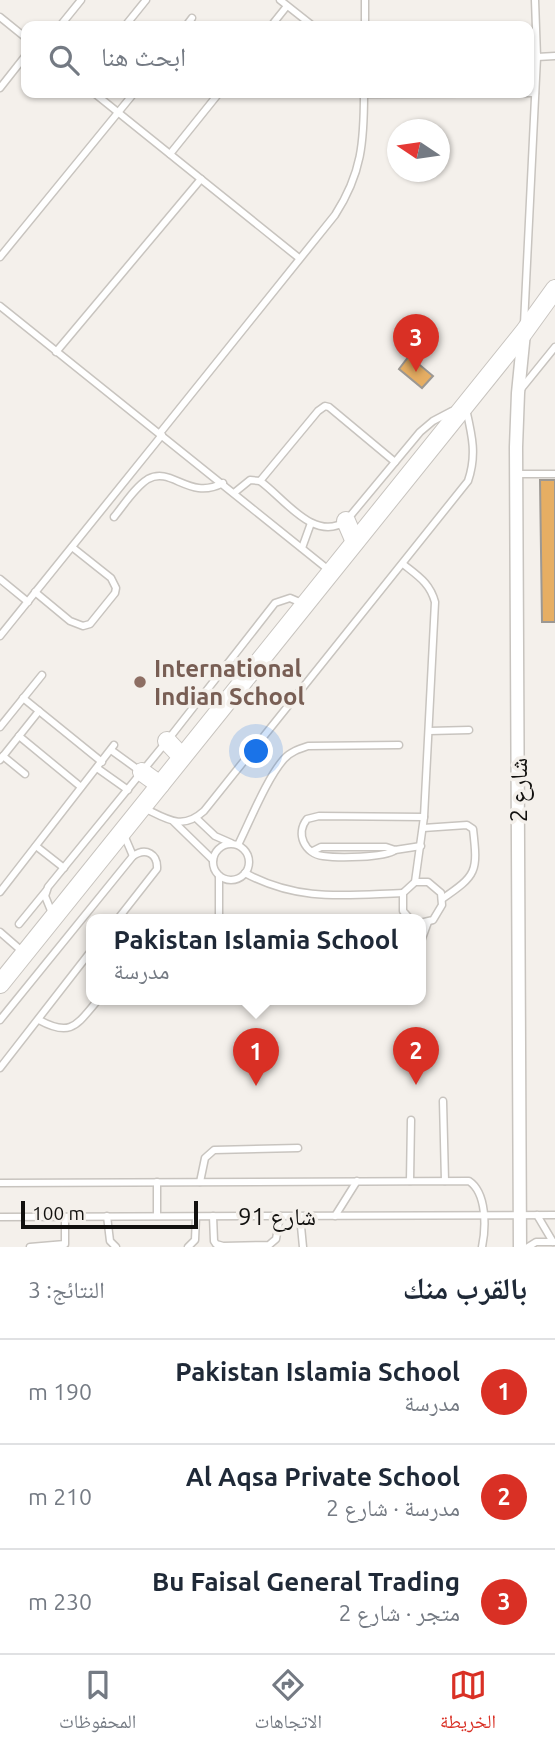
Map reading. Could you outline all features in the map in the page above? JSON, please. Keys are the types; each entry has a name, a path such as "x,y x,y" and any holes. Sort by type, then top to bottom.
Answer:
{"street":[{"path":"0,984 554,294"},
{"name":"شارع 2","path":"520,1247 517,474 518,393 524,332"},
{"path":"346,521 355,542"},
{"path":"167,741 181,756"},
{"path":"142,772 160,785"}],"lane":[{"path":"64,21 81,0"},
{"path":"129,21 146,0"},
{"path":"279,0 306,21"},
{"path":"365,0 365,21"},
{"path":"524,332 537,57 535,0"},
{"path":"275,21 287,6"},
{"path":"0,17 21,34"},
{"path":"537,57 555,57"},
{"path":"0,88 21,61"},
{"path":"100,98 299,258"},
{"path":"0,257 130,98"},
{"path":"170,154 215,98"},
{"path":"0,636 335,215 353,182 363,146 363,98"},
{"path":"56,352 201,179"},
{"path":"0,306 331,572"},
{"path":"518,393 555,347"},
{"path":"174,822 195,818 468,481 475,450 465,405 426,426 346,521 330,528 311,523 261,481 250,480 234,493"},
{"path":"261,481 325,406 330,407 395,462"},
{"path":"517,474 555,474"},
{"path":"114,517 141,486 156,476 164,476 203,490 223,484"},
{"path":"302,548 311,523"},
{"path":"35,592 70,621 83,626 90,624 115,593 116,588 111,578 72,547"},
{"path":"245,873 284,891 305,895 403,894 415,882 424,817 435,602 426,581 403,564"},
{"path":"0,579 27,602"},
{"path":"19,924 275,603 290,598 305,605"},
{"path":"0,727 42,675"},
{"path":"23,698 128,790"},
{"path":"25,774 1,758 39,711"},
{"path":"429,731 470,730"},
{"path":"19,736 81,788"},
{"path":"213,860 218,850 236,844 276,771 284,759 295,751 308,746 400,744"},
{"path":"0,892 113,748 142,772"},
{"path":"142,807 174,822 213,860 219,876 219,914"},
{"path":"421,846 395,850 386,855 326,856 313,852 303,843 301,830 307,819 313,817 424,817"},
{"path":"195,818 215,836 236,844 249,857 250,863 245,873 236,879 219,876"},
{"path":"423,828 467,825 473,829 475,860 468,881 442,899 438,916 426,921"},
{"path":"122,832 130,844 133,856"},
{"path":"36,846 64,868"},
{"path":"0,1020 133,856 147,851 154,855 158,869 122,914"},
{"path":"415,882 433,884 442,899"},
{"path":"46,891 45,896 54,917"},
{"path":"403,894 403,911 406,914"},
{"path":"0,932 25,953"},
{"path":"0,1068 86,959"},
{"path":"39,1020 58,1030 66,1030 73,1027 93,1005"},
{"path":"443,1101 445,1181"},
{"path":"410,1181 411,1120"},
{"path":"200,1182 205,1158 214,1150 298,1148"},
{"path":"335,1216 357,1181"},
{"path":"0,1183 469,1181 473,1184 484,1216 482,1247"},
{"path":"156,1182 157,1216"},
{"name":"شارع 91","path":"0,1217 555,1215"},
{"path":"107,1216 110,1241 117,1247"},
{"path":"188,1247 195,1240 196,1216"},
{"path":"213,1216 214,1241 220,1246 269,1245 276,1239 280,1216"},
{"path":"300,1216 303,1247"},
{"path":"537,1216 554,1242"},
{"path":"30,1247 67,1245 65,1217"},
{"path":"528,1247 536,1242 554,1242"}],"building":[{"path":"409,356 433,376 422,388 399,369"},
{"path":"540,480 555,480 555,622 542,622"}],"place":[{"name":"Bu Faisal General Trading","path":"416,372"},
{"name":"International Indian School","path":"140,682"},
{"name":"Al Aqsa Private School","path":"416,1085"},
{"name":"Pakistan Islamia School","path":"256,1086"}]}
